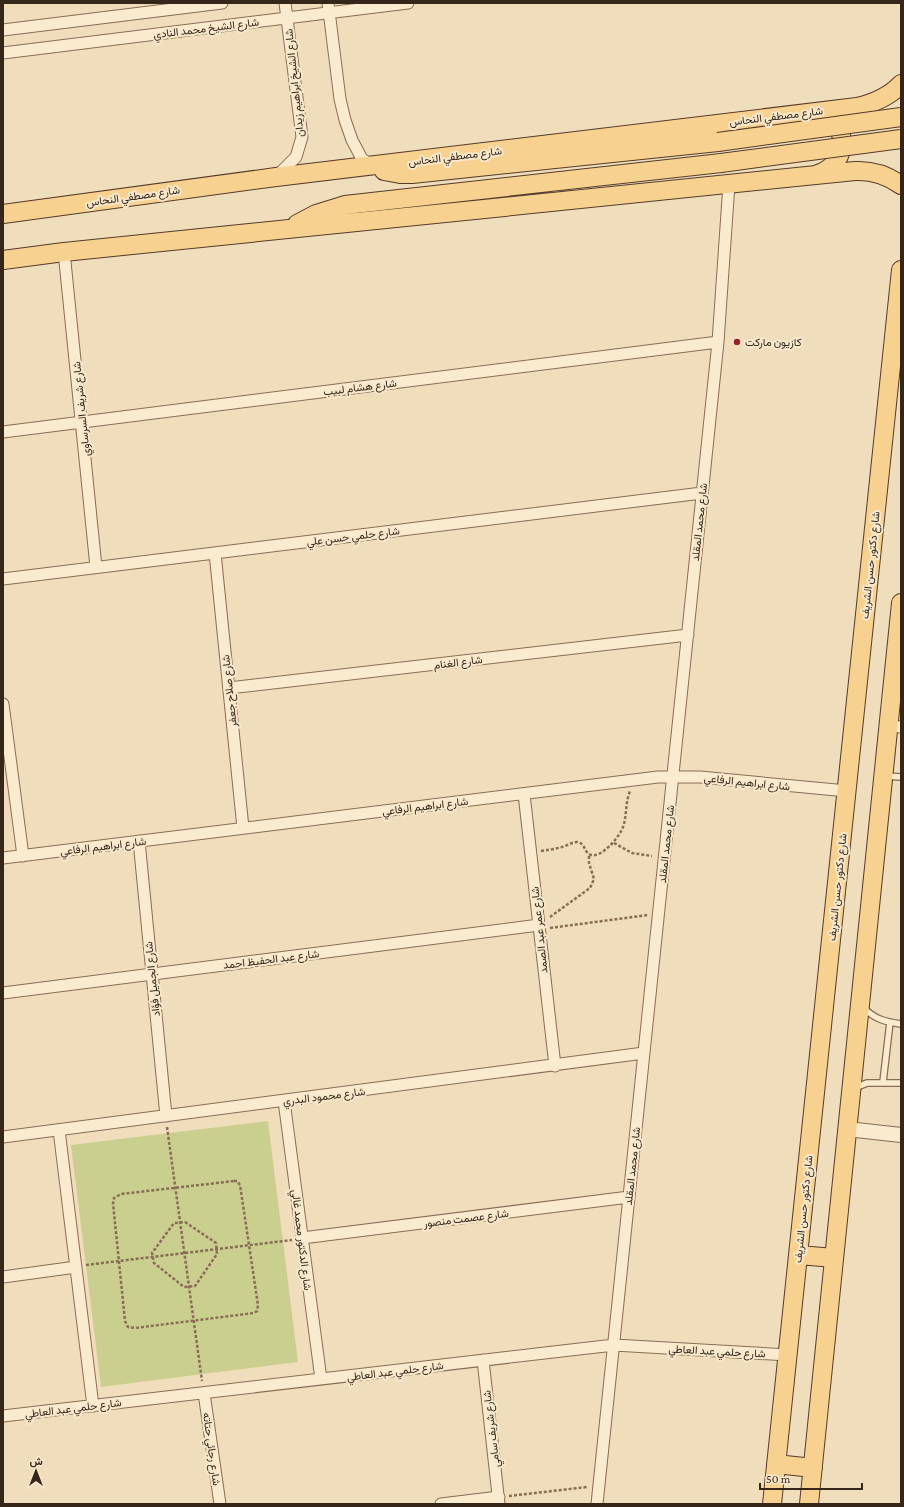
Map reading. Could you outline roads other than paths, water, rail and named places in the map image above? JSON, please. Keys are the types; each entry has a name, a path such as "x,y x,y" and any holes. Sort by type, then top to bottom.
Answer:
{"main road":[{"name":"شارع مصطفي النحاس","path":"3,214 276,177 822,111 869,104 889,94 901,84"},
{"path":"817,174 824,172 836,162 840,155 842,140 839,126 829,115 822,111"},
{"path":"373,166 389,172 412,174 718,142 901,117"},
{"path":"289,229 316,214 345,205 721,163 901,139"},
{"path":"3,260 64,252 817,174 868,171 881,174 901,185"},
{"name":"شارع دكتور حسن الشريف","path":"772,1504 901,270"},
{"path":"809,1504 883,776 895,726 900,614"},
{"path":"799,1255 834,1258"},
{"path":"776,1464 813,1468"}],"street":[{"name":"شارع الشيخ محمد النادي","path":"3,30 222,3"},
{"name":"شارع الشيخ ابراهيم زيدان","path":"276,177 296,157 302,137 285,3"},
{"name":"شارع الشيخ محمد النادي","path":"3,53 287,18 329,8 408,3"},
{"path":"329,8 340,99 345,120 352,140 362,159 373,166"},
{"name":"شارع محمد المقلد","path":"597,1504 718,342 728,184"},
{"name":"شارع شريف السرساوي","path":"64,252 96,567"},
{"name":"شارع هشام لبيب","path":"3,432 718,342"},
{"name":"شارع حلمي حسن علي","path":"3,579 702,493"},
{"name":"شارع صلاح جعفر","path":"215,553 243,828"},
{"name":"شارع الغنام","path":"229,688 688,635"},
{"path":"3,704 4,722 24,856"},
{"name":"شارع ابراهيم الرفاعي","path":"3,858 673,776 700,777 847,791"},
{"name":"شارع عمر عبد الصمد","path":"524,794 555,1066"},
{"name":"شارع الجميل فؤاد","path":"140,841 166,1116"},
{"name":"شارع عبد الحفيظ احمد","path":"3,993 539,927"},
{"name":"شارع محمود البدري","path":"3,1137 555,1066 644,1053"},
{"name":"شارع الدكتور محمد غالي","path":"284,1101 321,1380"},
{"path":"847,1129 901,1135"},
{"path":"59,1130 93,1406"},
{"name":"شارع عصمت منصور","path":"302,1238 629,1197"},
{"path":"3,1277 76,1267"},
{"name":"شارع حلمي عبد العاطي","path":"3,1416 614,1345 788,1355"},
{"name":"شارع شريف سامي","path":"483,1360 499,1500"},
{"name":"شارع رجائي حتاته","path":"204,1393 220,1504"},
{"path":"441,1504 499,1500"}],"lane":[{"path":"883,776 901,777"},
{"path":"861,1003 865,1009 876,1018 901,1024"},
{"path":"883,1082 890,1022"},
{"path":"852,1090 867,1083 901,1083"}],"place":[{"name":"كازيون ماركت","path":"737,342"}]}
